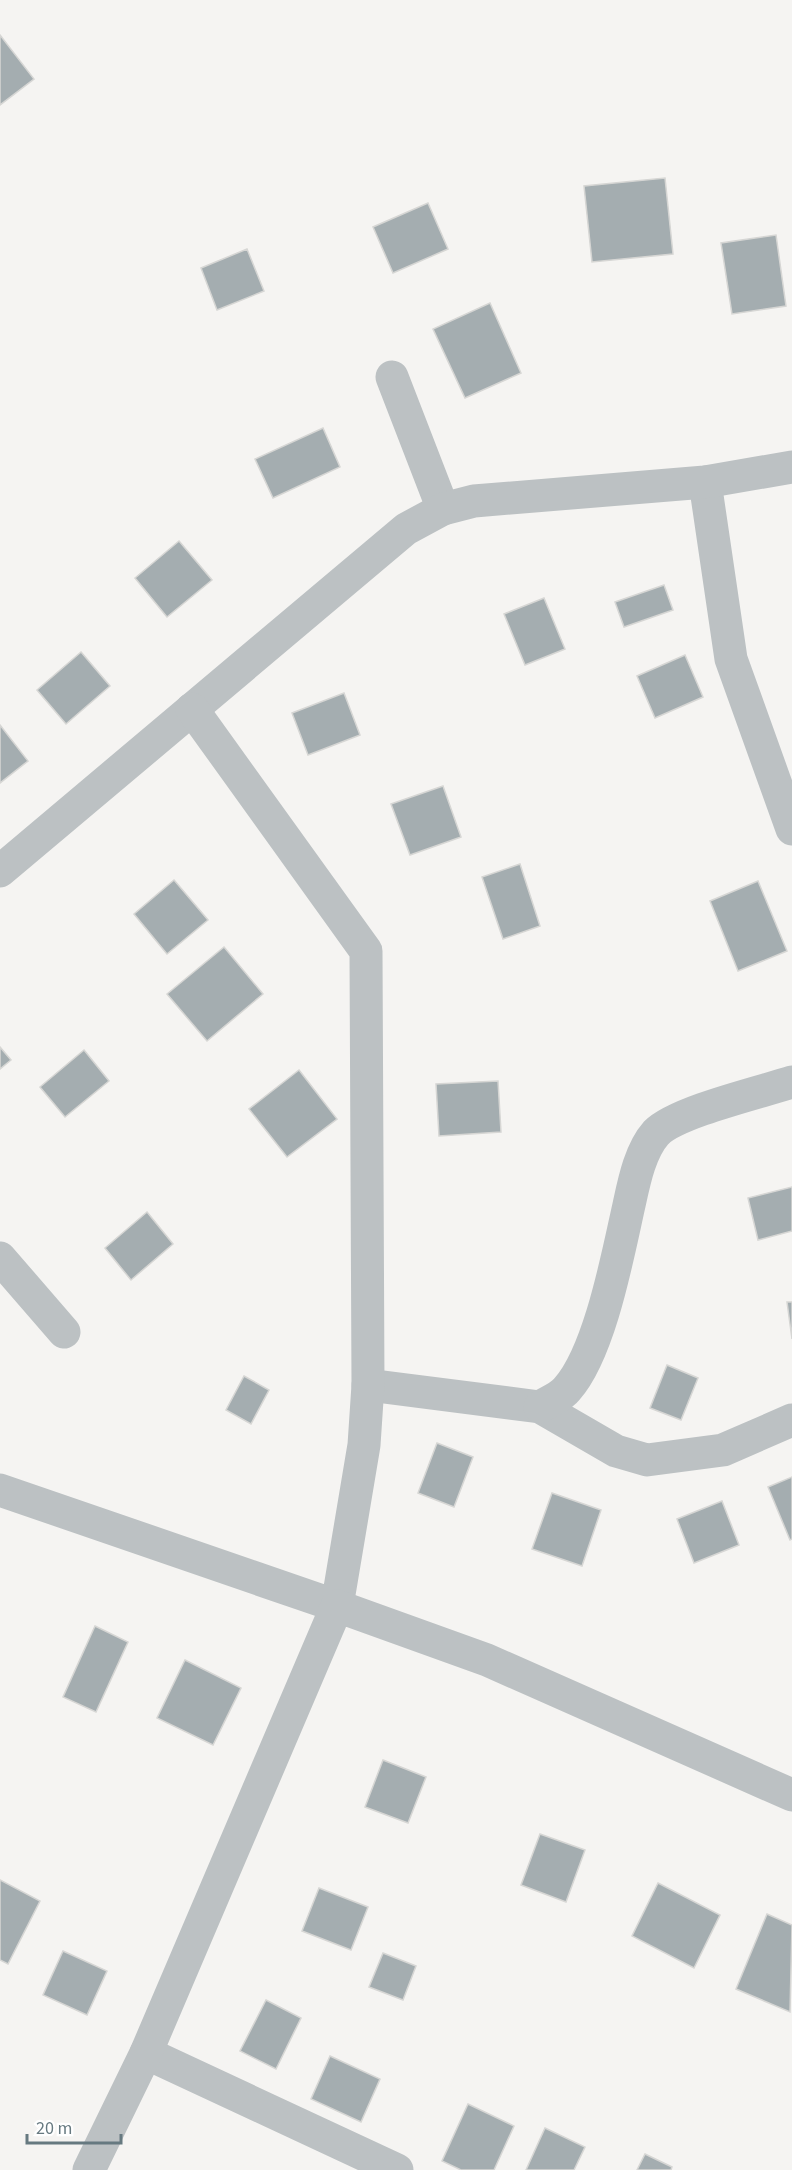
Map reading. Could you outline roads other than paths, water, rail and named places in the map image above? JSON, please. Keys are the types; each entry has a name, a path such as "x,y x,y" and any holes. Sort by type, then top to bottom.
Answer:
{"street":[{"path":"392,377 443,509"},
{"path":"0,871 406,529 443,509 474,501 705,482 792,467"},
{"path":"705,482 731,658 792,829"},
{"path":"89,2170 146,2053 336,1606 364,1445 368,1385 366,951 192,709"},
{"path":"540,1407 567,1390 592,1345 616,1263 634,1184 646,1149 657,1132 684,1116 792,1082"},
{"path":"0,1258 64,1332"},
{"path":"368,1385 540,1407 616,1451 647,1460 723,1450 792,1420"},
{"path":"0,1490 487,1660 792,1795"},
{"path":"146,2053 397,2170"}]}
